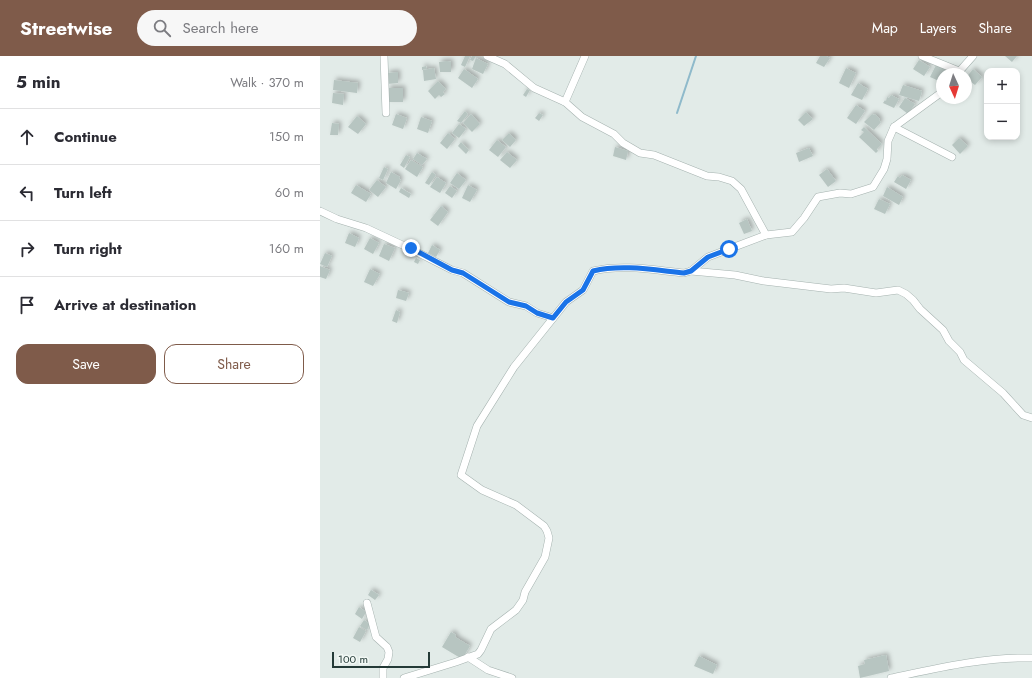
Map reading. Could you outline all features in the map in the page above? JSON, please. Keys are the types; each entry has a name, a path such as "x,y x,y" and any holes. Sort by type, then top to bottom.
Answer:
{"street":[{"path":"384,56 386,113"},
{"path":"487,56 505,64 534,88 565,102 582,117 614,134 623,143 640,152 654,155 707,176 719,177 732,181 741,189 766,235"},
{"path":"565,102 585,56"},
{"path":"922,56 947,68"},
{"path":"962,68 973,56"},
{"path":"691,271 708,257 766,235 792,232 804,218 818,197 840,192 851,194 873,187 884,169 887,159 888,141 894,127 936,96"},
{"path":"894,127 952,157"},
{"path":"320,211 337,220 366,228 411,248 452,270 463,273 509,302 526,306 537,313 553,318"},
{"path":"404,678 478,654 491,629 516,610 523,600 525,592 545,557 549,538 548,531 544,526 516,505 482,490 461,475 477,426 514,367 566,302 583,290 593,271 607,268 620,268 684,273 691,271 831,289 844,288 876,292 898,290 913,300 920,309 943,330 949,341 960,352 964,360 1003,393 1023,415 1032,418"},
{"path":"367,603 376,637 387,647 389,652 388,659 383,668 383,678"},
{"path":"468,657 488,670 512,678"},
{"path":"892,678 983,660 1032,658"}],"building":[{"path":"465,56 470,56 465,67 461,65"},
{"path":"472,56 476,56 473,61 470,60"},
{"path":"820,56 830,58 824,67 816,63"},
{"path":"1005,56 1017,56 1012,62"},
{"path":"476,58 488,64 483,74 472,69"},
{"path":"919,60 930,67 924,76 913,69"},
{"path":"439,62 451,62 451,72 440,72"},
{"path":"936,65 943,68 936,68 936,80 930,77"},
{"path":"426,66 427,69 422,70 422,67"},
{"path":"434,68 436,79 424,81 423,70"},
{"path":"846,68 856,73 849,88 839,83"},
{"path":"464,69 478,79 472,88 458,78"},
{"path":"973,69 982,77 975,85 972,83"},
{"path":"398,72 398,83 387,84 387,73"},
{"path":"334,80 358,83 357,93 333,90"},
{"path":"438,81 446,89 443,92 445,94 441,97 439,95 435,99 428,91"},
{"path":"858,83 868,89 862,100 851,95"},
{"path":"903,85 922,91 919,101 899,95"},
{"path":"388,88 403,88 403,102 388,102"},
{"path":"527,89 530,90 526,97 523,95"},
{"path":"333,93 344,94 343,105 332,103"},
{"path":"891,95 899,99 894,108 883,103 885,100 886,101 887,97 889,98"},
{"path":"905,98 915,104 908,114 899,107"},
{"path":"856,105 865,111 856,124 847,118"},
{"path":"465,111 468,114 461,123 457,121"},
{"path":"806,112 813,119 804,126 798,120"},
{"path":"539,113 543,115 539,121 535,118"},
{"path":"396,114 407,118 403,129 392,125"},
{"path":"471,114 480,124 472,132 463,123"},
{"path":"872,114 875,114 881,122 874,130 864,122"},
{"path":"357,116 366,124 358,134 348,127"},
{"path":"421,117 432,121 428,133 417,129"},
{"path":"332,123 339,124 338,135 330,135"},
{"path":"459,124 466,129 459,138 452,133"},
{"path":"864,127 882,144 877,149 878,151 876,153 859,137 864,132 861,130"},
{"path":"448,133 455,139 447,149 440,143"},
{"path":"509,133 516,140 510,147 502,140"},
{"path":"959,138 968,146 960,154 952,145"},
{"path":"497,140 506,147 498,157 489,150"},
{"path":"461,142 469,150 466,154 458,146"},
{"path":"615,147 628,151 626,160 613,156"},
{"path":"809,148 813,156 799,162 796,153"},
{"path":"507,152 517,160 510,168 500,160"},
{"path":"417,153 427,159 422,165 413,159"},
{"path":"406,155 410,157 404,168 400,165"},
{"path":"411,160 423,167 417,177 405,169"},
{"path":"384,167 388,169 383,180 379,178"},
{"path":"827,169 836,181 828,187 819,175"},
{"path":"391,172 400,177 399,179 401,180 396,189 386,183"},
{"path":"432,172 436,175 429,185 425,183"},
{"path":"457,173 466,180 459,189 450,183"},
{"path":"902,175 911,180 906,189 894,182 898,176 900,178"},
{"path":"437,177 446,183 440,193 430,187"},
{"path":"377,180 386,187 378,197 369,190"},
{"path":"356,185 371,194 366,202 351,193"},
{"path":"468,185 477,190 470,202 462,198"},
{"path":"450,186 457,191 452,198 445,193"},
{"path":"887,187 903,197 899,205 883,196"},
{"path":"401,188 411,194 409,198 399,192"},
{"path":"879,199 890,204 885,214 874,209"},
{"path":"441,206 448,212 438,226 430,220"},
{"path":"747,219 752,231 744,234 739,223"},
{"path":"349,233 359,238 355,247 345,243"},
{"path":"370,238 379,243 373,254 364,249"},
{"path":"384,244 395,248 389,261 379,256"},
{"path":"432,245 440,250 436,257 428,253"},
{"path":"325,253 332,256 327,267 320,264"},
{"path":"416,258 420,260 418,264 414,262"},
{"path":"320,266 330,270 326,279 320,277"},
{"path":"370,269 380,274 373,286 364,282"},
{"path":"398,290 409,293 406,301 396,298"},
{"path":"396,310 400,312 397,323 392,321"},
{"path":"371,590 379,595 375,600 368,595"},
{"path":"359,607 366,612 362,619 355,614"},
{"path":"364,620 370,624 367,630 360,626"},
{"path":"359,627 366,631 360,642 353,638"},
{"path":"451,632 456,635 455,637 470,646 462,659 442,647"},
{"path":"886,655 889,671 860,678 858,666 865,664 864,660"},
{"path":"699,656 717,665 713,674 694,666"}],"waterway":[{"path":"677,113 696,56"}],"route":[{"path":"411,248 452,270 463,273 509,302 526,306 537,313 553,318 566,302 583,290 593,271 607,268 620,268 684,273 691,271 708,257 729,249"}]}
